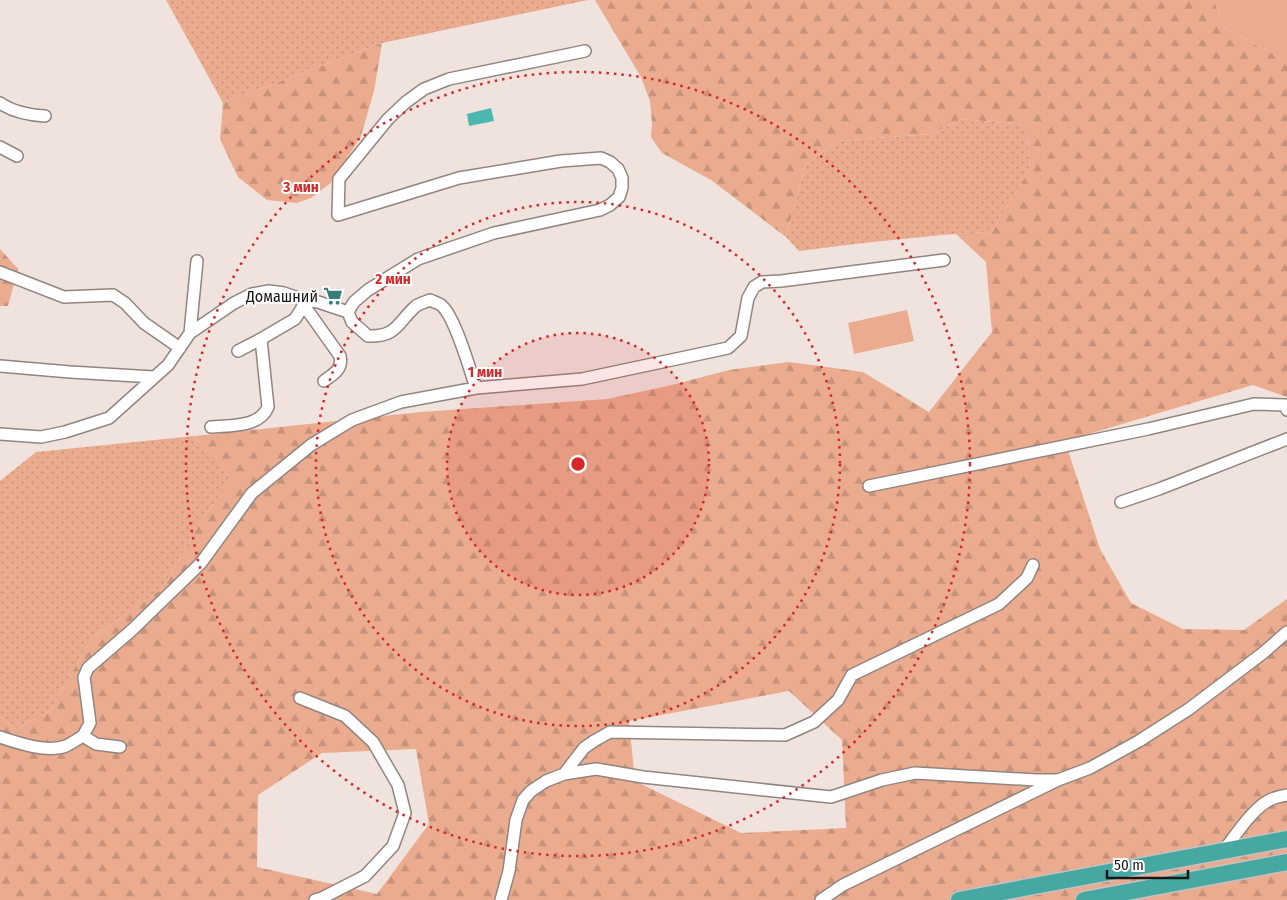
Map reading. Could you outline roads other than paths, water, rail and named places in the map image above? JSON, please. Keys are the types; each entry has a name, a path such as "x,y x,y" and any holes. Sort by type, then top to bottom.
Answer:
{"highway":[{"path":"959,900 1287,839"},
{"path":"1084,900 1287,862"}],"street":[{"path":"348,312 354,302 368,290 418,259 494,233 600,210 610,205 619,196 622,188 622,178 618,169 610,162 601,158 561,160 458,178 338,215 339,179 388,119 406,102 424,89 449,78 456,82 585,51"},
{"path":"0,103 29,115 45,116"},
{"path":"0,147 17,156"},
{"path":"0,737 20,744 44,748 64,746 84,736 90,723 84,677 88,668 132,630 201,563 252,493 311,445 352,420 401,402 476,388 582,379 728,348 741,336 748,298 754,287 762,282 944,260"},
{"path":"190,333 197,261"},
{"path":"0,272 64,297 113,295 125,303 144,323 180,348"},
{"path":"0,434 41,437 65,432 109,418 168,365 190,333 234,303 252,294 269,292 284,293 303,302 318,302 348,312 352,322 368,336 380,337 392,332 417,305 430,300 441,305 451,320 461,342 476,388"},
{"path":"238,351 295,319 302,308 303,302"},
{"path":"303,302 340,356 339,369 324,381"},
{"path":"211,427 247,423 261,417 268,407 261,339"},
{"path":"0,366 154,377"},
{"path":"869,486 1139,431 1254,404 1285,405 1287,410"},
{"path":"1121,502 1287,439"},
{"path":"564,774 584,748 594,740 610,732 785,735 814,722 832,706 838,700 852,675 999,604 1027,578 1033,565"},
{"path":"822,900 843,885 1058,780 1090,768 1139,741 1181,715 1263,653 1287,632"},
{"path":"300,698 344,716 373,742 398,785 405,813 393,846 365,876 315,900"},
{"path":"84,736 96,744 120,747"},
{"path":"501,900 509,871 516,820 523,800 531,791 546,781 564,774 596,769 643,777 831,796 882,780 915,773 1058,780"},
{"path":"1224,850 1260,806 1271,799 1287,795"}],"water":[{"path":"491,108 494,121 469,126 467,114"}],"place":[{"name":"Домашний","path":"333,296"}]}
